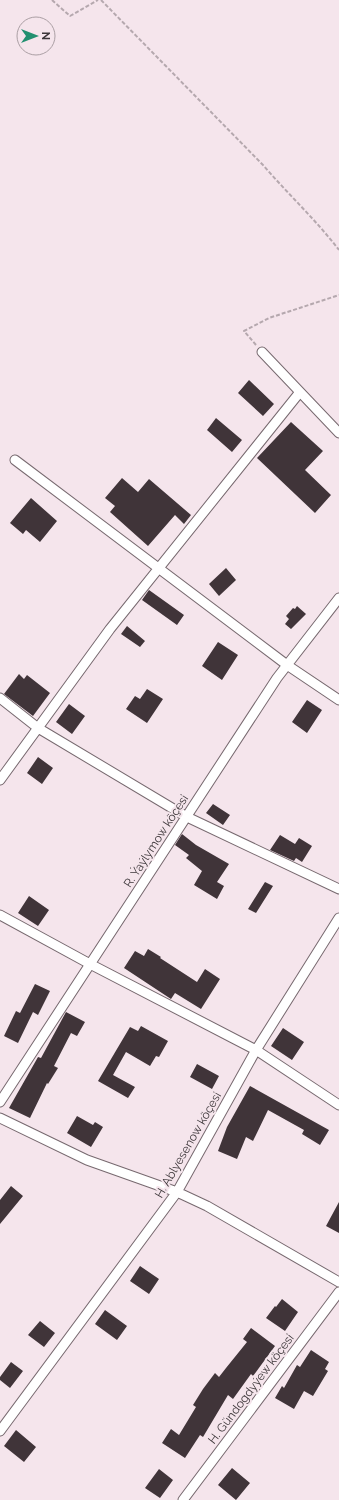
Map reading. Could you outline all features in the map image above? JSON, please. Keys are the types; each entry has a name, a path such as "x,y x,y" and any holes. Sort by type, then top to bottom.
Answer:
{"street":[{"path":"262,352 339,433"},
{"path":"0,780 110,629 300,392"},
{"path":"15,460 287,665 339,700"},
{"name":"R. Ýaýlymow köçesi","path":"0,1102 273,685 339,598"},
{"path":"0,698 38,728 187,816 339,889"},
{"path":"0,915 90,964 256,1050 339,1104"},
{"name":"H. Ablyesenow köçesi","path":"0,1431 177,1192 256,1050 339,918"},
{"path":"0,1118 87,1160 177,1192 207,1206 339,1282"},
{"name":"H. Gündogdyýew köçesi","path":"183,1500 339,1292"}],"path":[{"path":"52,0 70,16 98,0"},
{"path":"101,0 263,165 325,232 339,250"},
{"path":"262,352 244,332 269,318 339,295"}],"building":[{"path":"249,380 274,404 263,416 238,393"},
{"path":"216,418 242,440 232,452 207,430"},
{"path":"291,422 323,451 305,470 331,495 315,513 257,458"},
{"path":"122,478 138,492 149,479 191,515 184,524 175,515 148,546 110,512 115,506 105,498"},
{"path":"31,498 57,521 40,542 26,530 23,534 10,523"},
{"path":"226,568 236,580 219,596 209,584"},
{"path":"149,590 184,615 177,625 142,600"},
{"path":"297,606 306,614 291,629 285,624 289,619 286,616 293,608 295,609"},
{"path":"127,626 145,641 140,647 121,634"},
{"path":"218,642 238,655 222,680 202,666"},
{"path":"19,674 24,679 27,675 50,693 33,716 4,694"},
{"path":"147,689 163,699 147,723 126,709 135,696 140,699"},
{"path":"307,700 322,710 307,733 292,722"},
{"path":"69,704 85,716 72,734 56,722"},
{"path":"38,757 53,768 42,784 27,773"},
{"path":"213,804 230,815 223,825 206,813"},
{"path":"182,834 196,845 229,864 217,882 224,886 217,899 194,885 202,871 186,858 189,855 175,845"},
{"path":"280,835 295,844 299,838 312,846 302,862 296,858 294,861 270,850"},
{"path":"265,882 273,886 256,913 248,909"},
{"path":"29,896 49,910 38,926 18,913"},
{"path":"148,949 197,982 205,969 220,979 201,1009 175,993 171,999 124,968 135,951 144,956"},
{"path":"35,984 50,991 38,1015 33,1012 18,1043 4,1036 16,1011 20,1013"},
{"path":"66,1012 85,1022 77,1036 71,1033 54,1066 58,1068 48,1084 47,1083 30,1118 9,1108 38,1057 41,1058"},
{"path":"141,1026 168,1041 159,1057 156,1056 150,1066 126,1052 113,1075 135,1087 128,1098 98,1081 130,1027 138,1031"},
{"path":"283,1028 304,1042 292,1060 271,1046"},
{"path":"197,1064 219,1076 212,1089 190,1077"},
{"path":"250,1086 329,1130 320,1145 302,1134 304,1130 268,1110 253,1141 246,1137 237,1159 218,1151 227,1127"},
{"path":"77,1116 93,1125 95,1122 103,1127 91,1147 67,1133"},
{"path":"11,1186 23,1196 0,1224 0,1200"},
{"path":"339,1202 339,1233 326,1226"},
{"path":"140,1266 159,1279 149,1294 130,1281"},
{"path":"282,1299 298,1312 285,1331 266,1318"},
{"path":"105,1310 127,1326 117,1340 95,1324"},
{"path":"40,1321 55,1333 44,1347 28,1335"},
{"path":"251,1328 275,1346 253,1376 251,1374 233,1399 228,1395 203,1437 200,1435 185,1458 162,1443 171,1429 179,1435 196,1407 193,1405 203,1389 215,1373 219,1377 247,1342 243,1339"},
{"path":"311,1350 329,1362 325,1369 328,1371 313,1396 304,1391 294,1409 275,1398 282,1386 284,1388 297,1365 300,1367"},
{"path":"11,1362 23,1371 10,1388 0,1380 0,1377"},
{"path":"16,1430 36,1447 24,1462 4,1446"},
{"path":"232,1468 250,1483 236,1500 218,1485"},
{"path":"159,1469 173,1480 160,1498 145,1488"}]}
